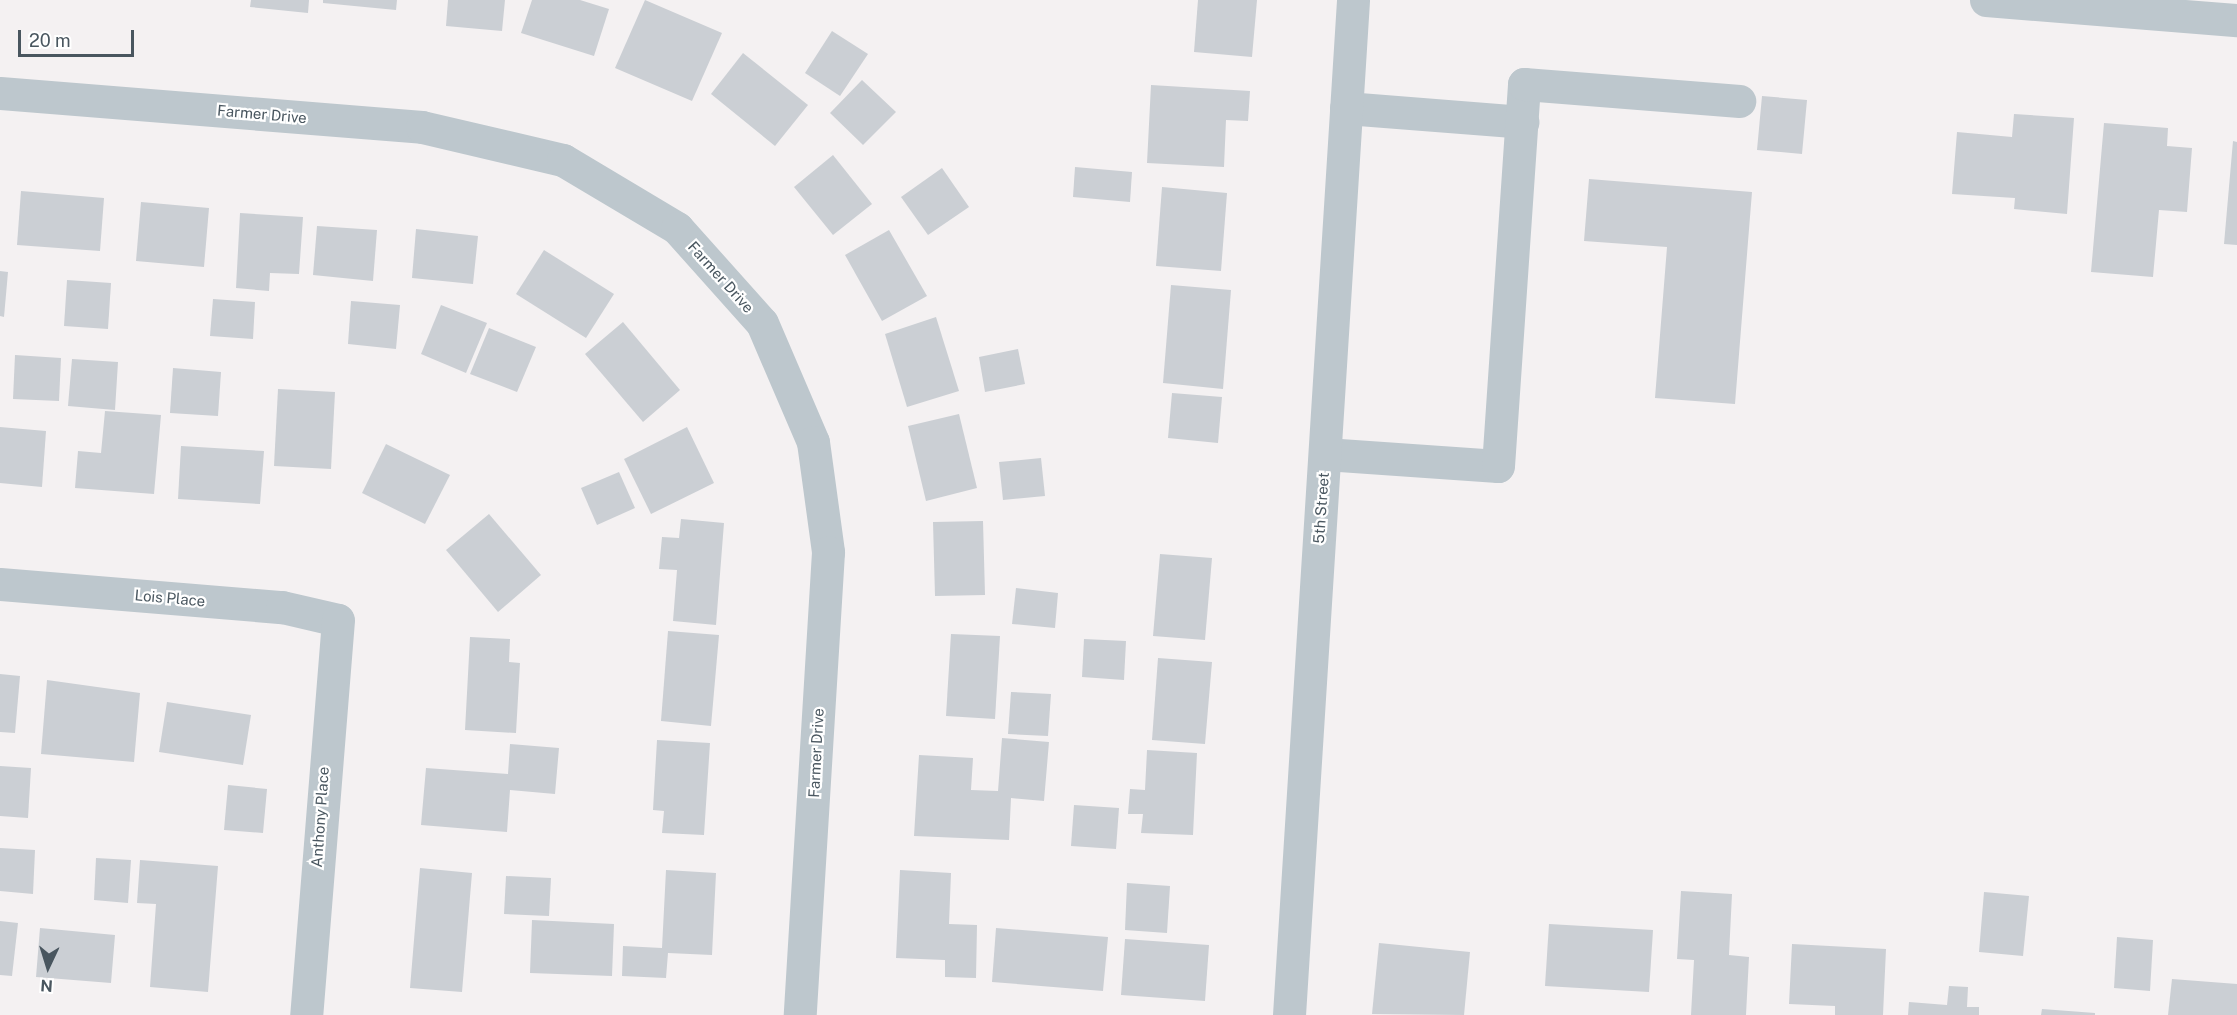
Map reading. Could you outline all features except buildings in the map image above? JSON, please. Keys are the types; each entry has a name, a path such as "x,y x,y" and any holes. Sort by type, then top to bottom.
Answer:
{"street":[{"name":"5th Street","path":"1289,1015 1353,0"},
{"path":"1986,0 2237,20"},
{"path":"1324,454 1498,466 1524,84 1739,100"},
{"name":"Farmer Drive","path":"0,93 422,127 562,160 677,228 762,322 813,442 828,552 800,1015"},
{"path":"1346,108 1522,122"},
{"name":"Lois Place","path":"0,584 282,607 338,620"},
{"name":"Anthony Place","path":"306,1015 338,620"}]}
